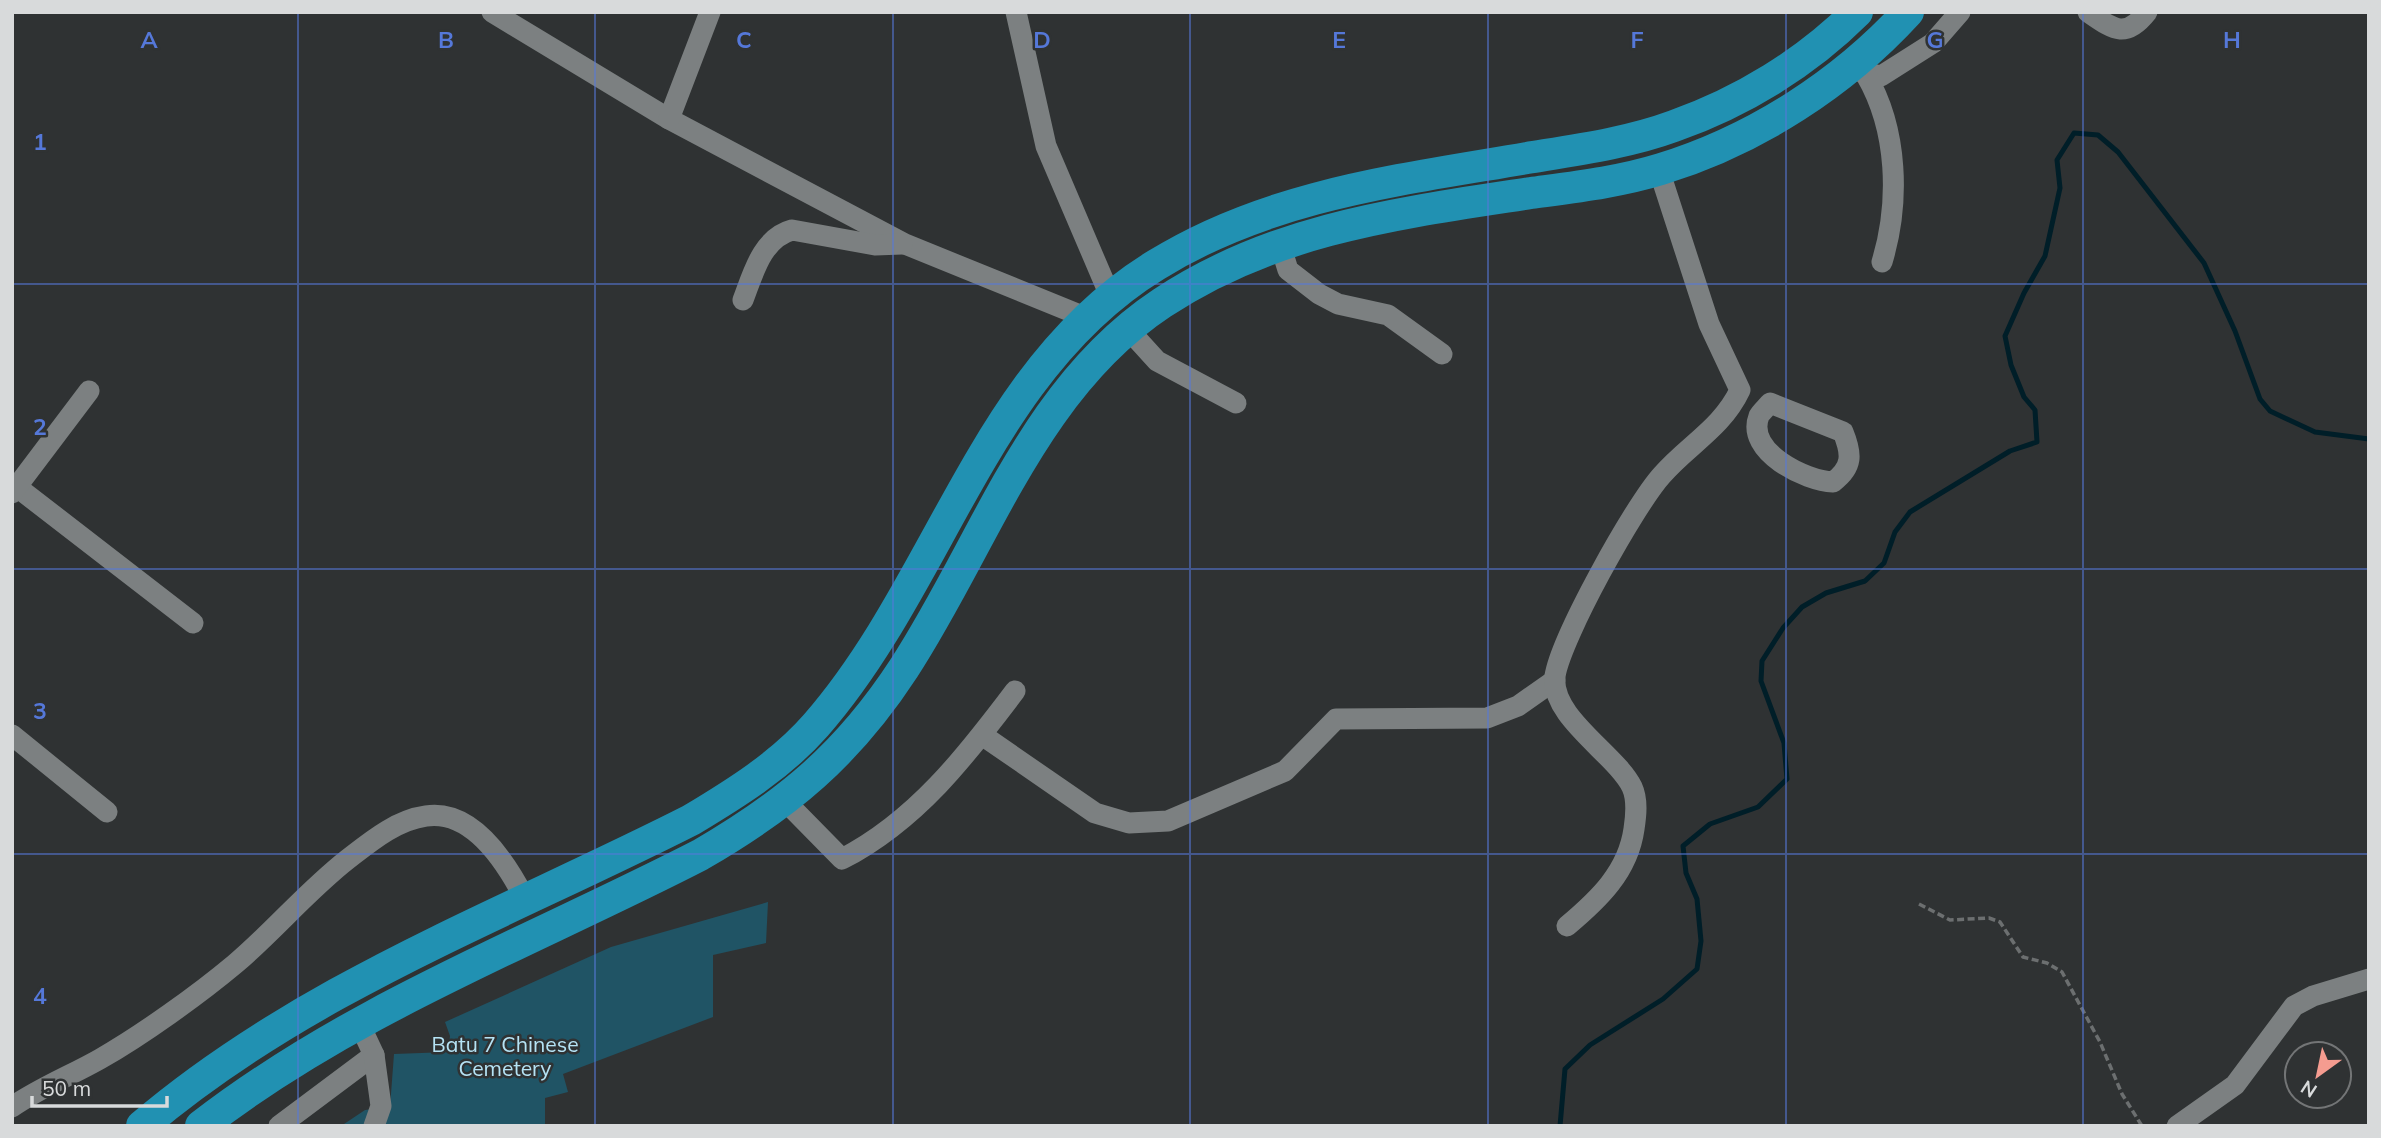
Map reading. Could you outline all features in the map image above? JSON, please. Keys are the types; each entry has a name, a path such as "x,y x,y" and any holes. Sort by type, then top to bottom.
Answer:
{"highway":[{"path":"142,1126 245,1049 306,1010 404,958 611,860 732,795 789,752 814,727 874,647 1004,421 1032,380 1087,318 1154,265 1209,234 1270,210 1376,184 1572,150 1674,126 1748,92 1795,65 1827,41 1857,12"},
{"path":"201,1126 269,1076 358,1021 700,855 785,801 816,776 876,707 905,666 1033,439 1076,384 1128,328 1159,304 1218,270 1322,230 1390,215 1584,187 1659,170 1768,124 1858,71 1908,12"}],"street":[{"path":"492,12 669,119 905,244 1087,318"},
{"path":"669,119 710,12"},
{"path":"1016,12 1046,146 1111,298"},
{"path":"1858,71 1881,76 1907,61 1933,43 1960,12"},
{"path":"2088,12 2117,30 2124,30 2133,28 2147,12"},
{"path":"1858,71 1878,97 1889,145 1894,189 1890,235 1882,262"},
{"path":"1659,170 1709,324 1740,390 1843,432 1851,451 1850,464 1844,474 1833,482 1815,481 1781,464 1768,451 1758,433 1759,417 1770,403"},
{"path":"743,300 762,255 779,234 792,230 875,244 905,244"},
{"path":"1280,244 1288,270 1318,294 1338,304 1388,315 1442,354"},
{"path":"1128,328 1157,361 1236,403"},
{"path":"1567,926 1590,907 1615,879 1632,842 1637,811 1633,788 1572,718 1561,701 1555,680 1558,666 1590,597 1641,503 1662,475 1729,411 1740,390"},
{"path":"89,391 15,490 193,623"},
{"path":"982,735 1095,813 1129,823 1168,821 1285,771 1336,719 1487,718 1518,706 1555,680"},
{"path":"785,801 842,859 890,830 934,791 1015,691"},
{"path":"12,735 107,812"},
{"path":"12,1107 103,1058 234,964 313,887 368,844 403,822 427,816 447,818 473,832 492,845 509,867 525,899"},
{"path":"2177,1126 2235,1085 2294,1006 2314,996 2369,979"},
{"path":"358,1021 374,1055 381,1106 374,1126"},
{"path":"279,1126 374,1055"}],"path":[{"path":"1919,904 1950,920 1989,918 2000,922 2023,957 2047,963 2063,972 2100,1042 2122,1094 2142,1126"}],"green space":[{"name":"Batu 7 Chinese Cemetery","path":"768,902 766,943 713,955 713,1017 563,1074 568,1092 545,1098 545,1126 341,1126 365,1110 390,1107 394,1054 448,1052 450,1036 445,1022 611,947"}],"waterway":[{"path":"1560,1126 1565,1069 1590,1045 1663,999 1697,969 1701,941 1697,899 1686,873 1683,846 1710,824 1758,807 1787,779 1784,743 1761,681 1762,661 1783,628 1802,607 1826,593 1865,581 1884,563 1895,532 1910,512 2010,451 2037,442 2035,410 2024,397 2011,365 2005,336 2024,293 2045,256 2060,188 2057,160 2074,133 2098,135 2118,152 2204,263 2235,331 2260,399 2270,411 2315,432 2369,439"}]}
